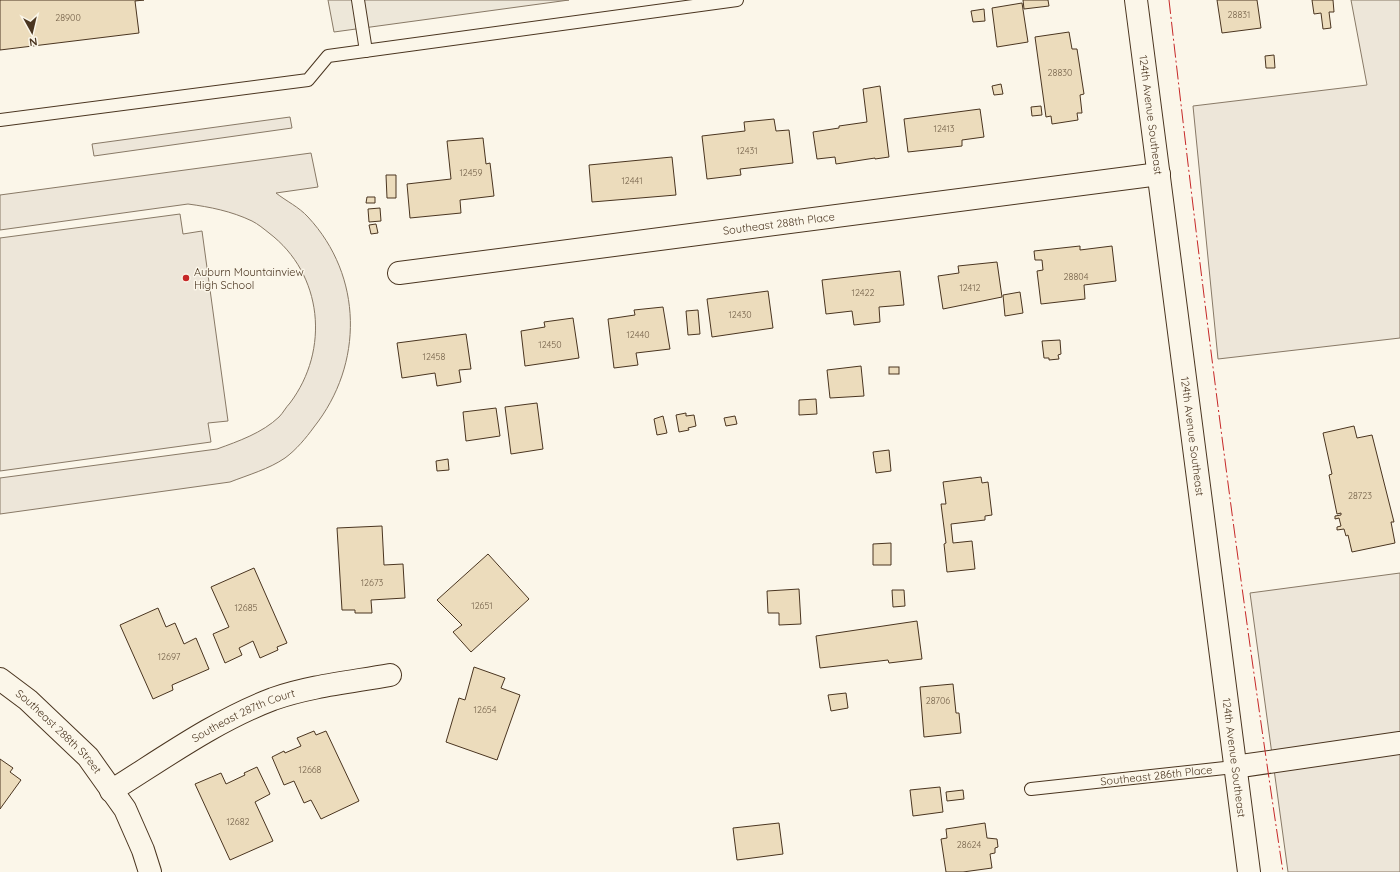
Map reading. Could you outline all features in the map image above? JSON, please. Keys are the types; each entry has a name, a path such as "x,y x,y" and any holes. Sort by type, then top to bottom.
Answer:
{"street":[{"name":"124th Avenue Southeast","path":"1136,0 1234,767 1249,872"},
{"name":"Southeast 288th Place","path":"399,273 1159,174"},
{"name":"Southeast 287th Court","path":"111,791 228,719 274,699 316,687 390,675"},
{"name":"Southeast 288th Street","path":"0,679 28,700 88,757 125,809 143,850 150,872"},
{"name":"Southeast 286th Place","path":"1234,767 1400,743"}],"lane":[{"path":"358,0 366,51"},
{"path":"0,120 308,80 328,56 737,0"},
{"name":"Southeast 286th Place","path":"1031,790 1234,767"}],"shaded area":[{"path":"328,0 569,0 334,32"},
{"path":"1351,0 1400,0 1400,338 1218,359 1193,106 1367,85"},
{"path":"290,117 292,128 94,156 92,144"},
{"path":"311,153 318,187 276,193 304,213 326,240 339,266 347,293 350,320 349,348 342,376 330,402 304,440 297,448 279,462 258,472 230,482 0,514 0,478 217,449 242,440 265,428 280,415 290,403 303,382 311,360 315,337 315,314 310,291 301,269 287,250 269,233 252,221 220,210 188,204 0,230 0,195"},
{"path":"180,214 183,234 202,231 228,421 208,423 211,442 0,471 0,238"},
{"path":"1400,573 1400,872 1288,872 1250,593"}],"building":[{"path":"0,0 144,0 135,1 139,33 0,50"},
{"path":"1023,0 1048,0 1049,6 1024,9"},
{"path":"1217,0 1257,0 1261,28 1222,33"},
{"path":"1312,0 1333,0 1334,12 1329,12 1331,28 1323,29 1321,13 1314,14"},
{"path":"1022,3 1028,42 997,47 992,8"},
{"path":"984,9 985,21 973,22 971,11"},
{"path":"1069,32 1072,49 1077,49 1084,94 1080,95 1082,113 1077,113 1078,120 1052,124 1051,116 1046,117 1035,37"},
{"path":"1274,55 1275,68 1266,68 1265,56"},
{"path":"1001,84 1003,94 994,95 992,86"},
{"path":"880,86 889,157 836,164 835,157 817,159 813,132 867,122 863,89"},
{"path":"1041,106 1042,115 1032,116 1031,107"},
{"path":"980,109 984,137 962,140 962,146 908,152 904,119"},
{"path":"774,119 776,131 789,130 793,163 740,169 741,175 707,179 702,136 745,131 744,122"},
{"path":"483,138 486,164 490,163 494,196 460,200 461,213 410,218 407,184 451,179 447,141"},
{"path":"672,157 676,195 592,202 589,165"},
{"path":"386,175 396,175 396,198 387,198"},
{"path":"367,197 375,197 375,203 366,203"},
{"path":"380,208 381,221 369,222 368,209"},
{"path":"376,224 378,233 371,234 369,225"},
{"path":"1080,246 1080,250 1112,246 1116,281 1084,285 1085,299 1041,304 1037,271 1043,270 1042,260 1035,260 1034,251"},
{"path":"997,262 1002,297 943,309 938,276 959,273 958,266"},
{"path":"900,271 904,305 879,307 880,322 854,325 852,311 826,314 822,280"},
{"path":"768,291 773,328 712,337 707,299"},
{"path":"1020,292 1023,313 1005,316 1003,295"},
{"path":"663,307 670,349 636,353 638,365 614,368 608,319 635,315 634,310"},
{"path":"698,310 700,334 688,335 686,311"},
{"path":"573,318 579,358 525,366 521,331 545,327 544,322"},
{"path":"466,334 471,369 459,370 461,382 437,386 435,373 402,378 397,343"},
{"path":"1060,340 1061,354 1058,355 1059,359 1049,360 1049,358 1044,358 1042,341"},
{"path":"861,366 864,396 830,398 827,370"},
{"path":"889,367 899,367 899,374 889,374"},
{"path":"816,399 817,414 799,415 799,400"},
{"path":"537,403 543,449 511,454 505,407"},
{"path":"496,408 500,436 466,441 463,412"},
{"path":"686,413 686,416 694,415 696,426 688,428 689,430 679,432 676,415"},
{"path":"663,416 667,433 657,435 654,419"},
{"path":"735,416 737,424 726,426 724,418"},
{"path":"1354,426 1357,438 1372,435 1394,522 1391,522 1395,543 1352,552 1348,535 1346,536 1344,529 1337,530 1337,527 1341,526 1339,518 1335,519 1335,516 1341,515 1341,513 1337,514 1329,475 1332,474 1323,433"},
{"path":"889,450 891,471 876,473 873,452"},
{"path":"448,459 449,470 437,471 436,461"},
{"path":"981,477 982,483 988,482 992,515 985,516 985,520 951,524 953,543 972,541 975,569 947,572 944,544 946,543 941,504 946,504 943,482"},
{"path":"382,526 384,565 403,564 405,598 371,600 372,613 355,613 355,610 342,610 337,528"},
{"path":"891,543 891,565 873,565 873,544"},
{"path":"488,554 529,599 471,652 453,632 462,625 437,600"},
{"path":"254,568 287,643 277,647 278,650 260,658 253,641 239,648 242,655 225,663 213,634 229,627 211,587"},
{"path":"799,589 801,624 779,625 779,613 768,613 767,591"},
{"path":"892,590 904,590 905,606 893,607"},
{"path":"158,608 166,627 175,623 184,644 196,638 209,669 172,685 173,690 153,699 120,625"},
{"path":"917,621 922,659 889,663 888,660 820,668 816,636"},
{"path":"474,667 505,678 501,688 520,695 497,760 446,742 459,698 465,700"},
{"path":"953,684 956,713 959,713 961,733 924,737 920,687"},
{"path":"846,693 848,708 831,711 828,695"},
{"path":"314,731 316,735 326,731 359,801 321,819 311,800 304,803 294,781 284,785 272,757 284,751 285,753 301,746 297,738"},
{"path":"0,759 13,768 10,772 21,780 0,809"},
{"path":"257,767 270,794 255,802 273,841 230,860 195,784 221,773 226,784 245,775 244,773"},
{"path":"940,787 943,812 913,816 910,790"},
{"path":"963,790 964,799 947,801 946,792"},
{"path":"779,823 783,854 737,860 733,828"},
{"path":"985,823 987,838 997,839 998,847 995,848 995,853 990,854 992,868 963,872 946,872 941,839 947,838 946,829"}],"power":[{"path":"1169,0 1222,436 1251,654 1283,872"}],"place":[{"name":"Auburn Mountainview High School","path":"186,278"}]}
